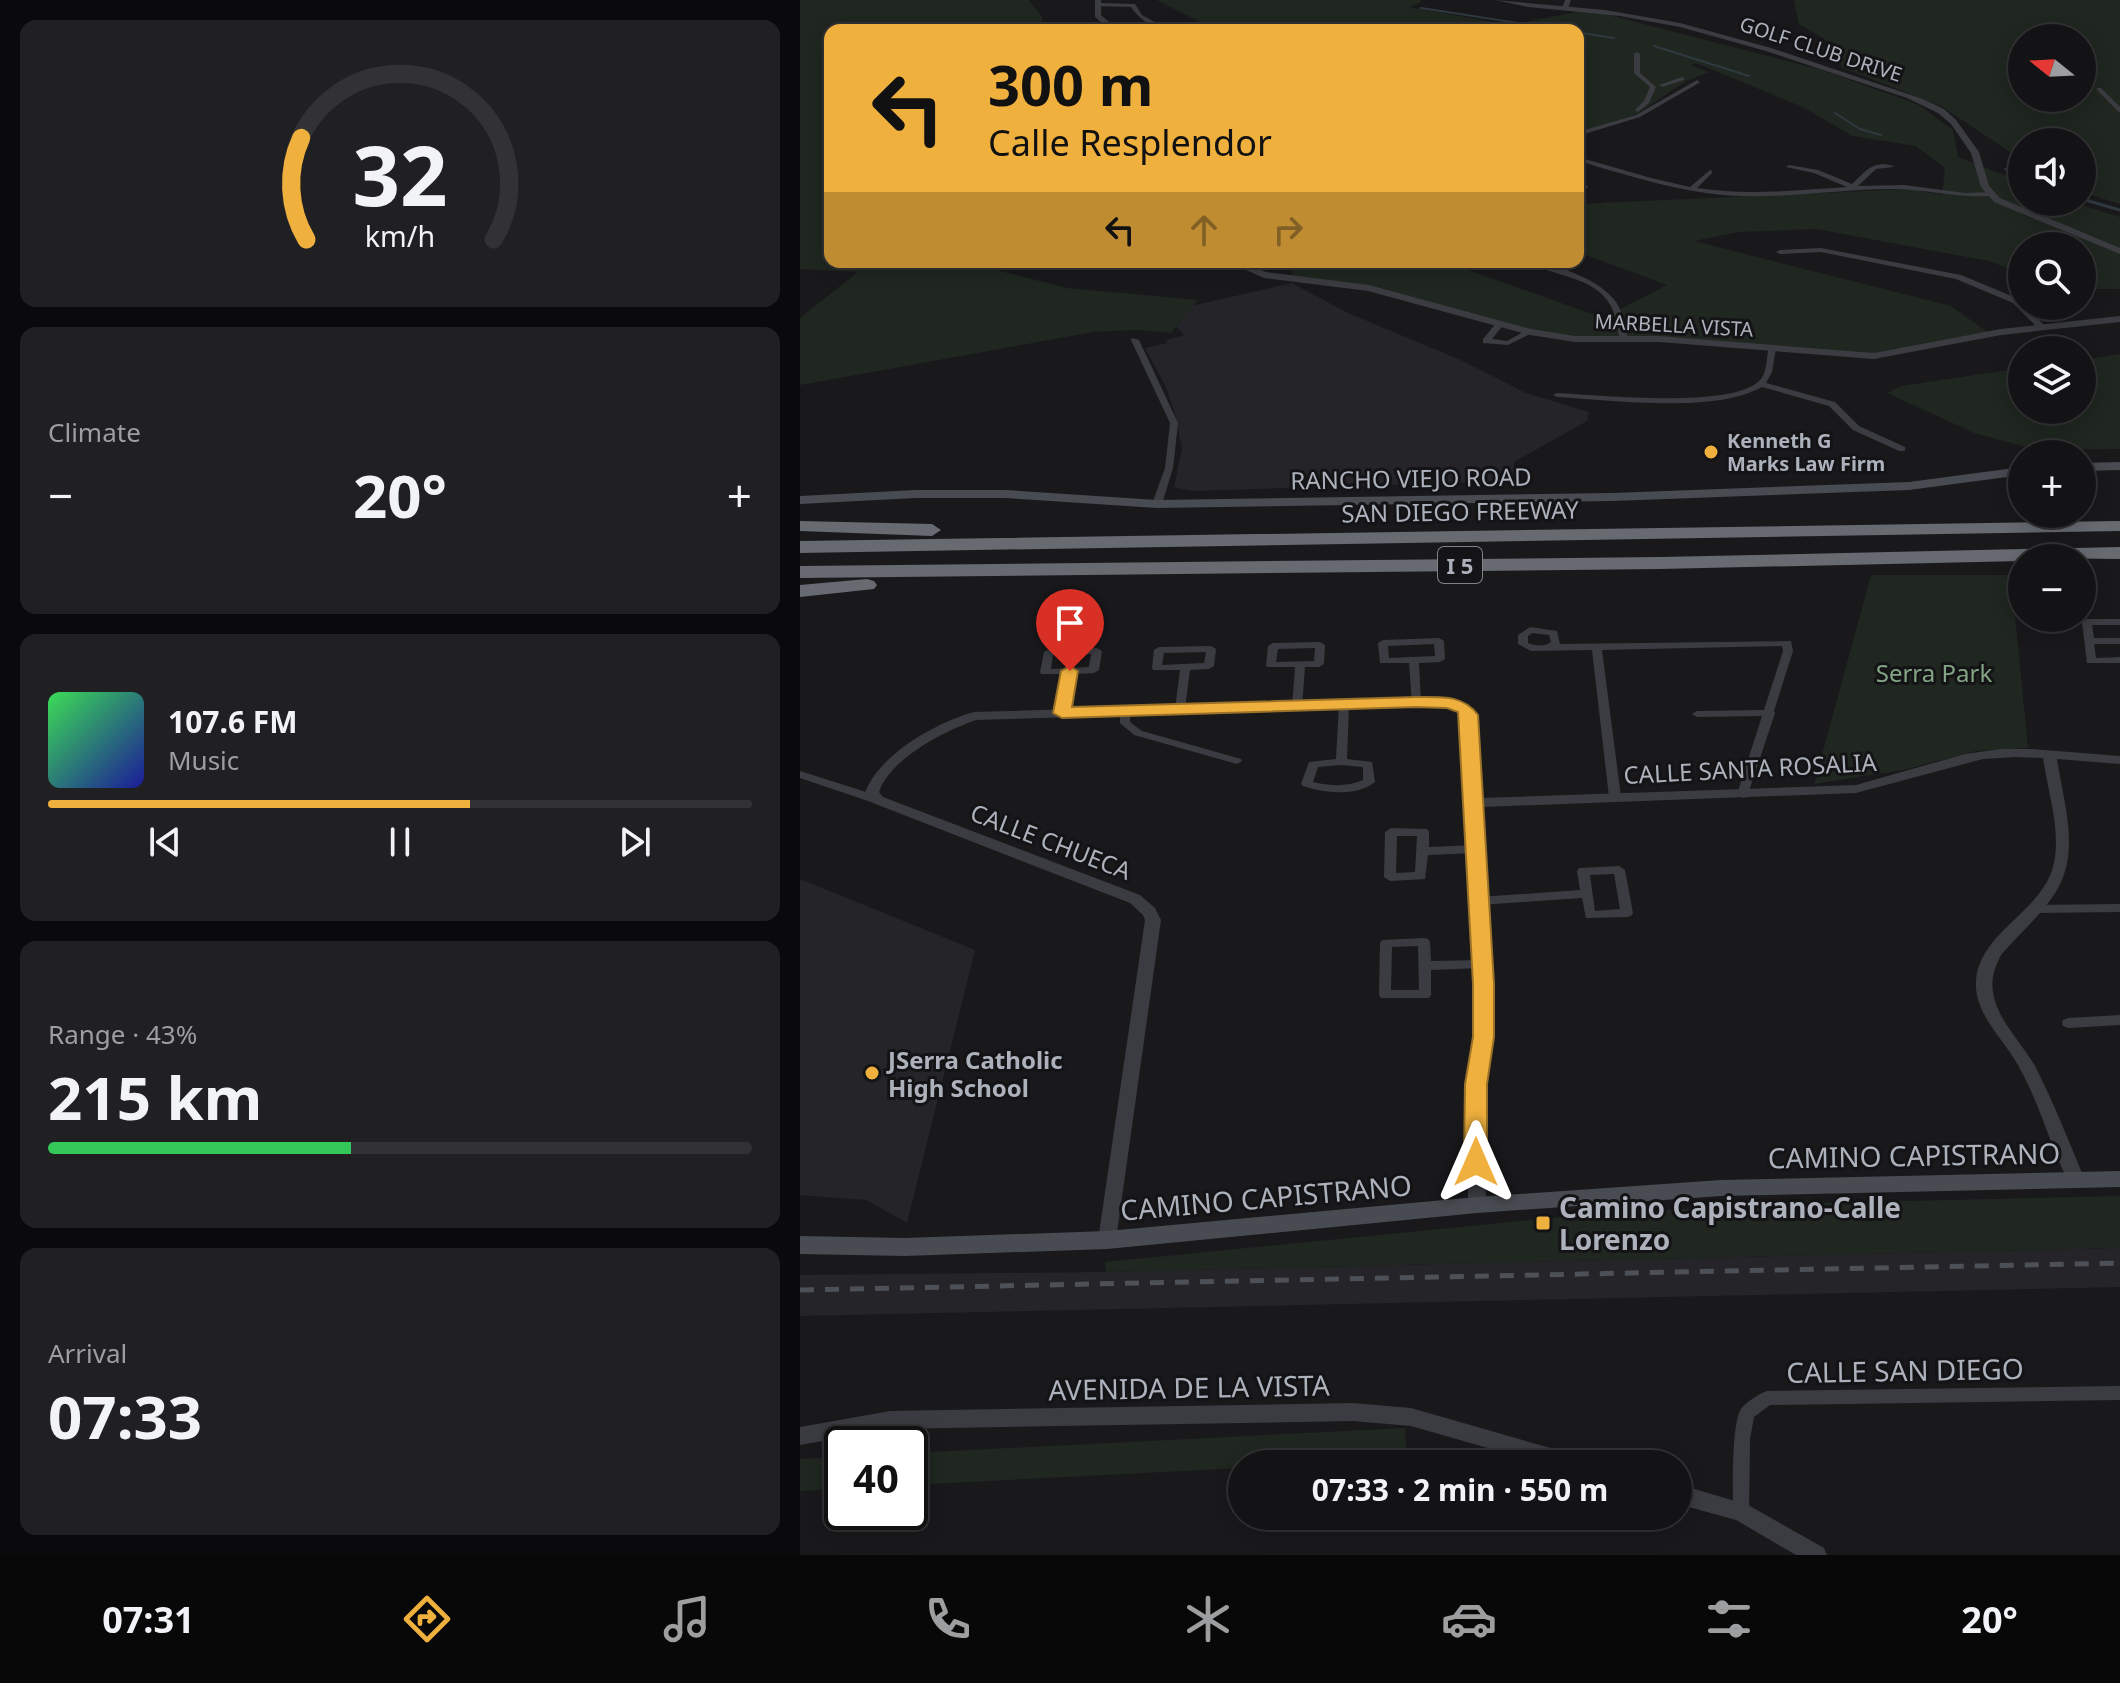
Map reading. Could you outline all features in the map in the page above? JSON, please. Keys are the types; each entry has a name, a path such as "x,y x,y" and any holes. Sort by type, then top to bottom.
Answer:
{"highway":[{"path":"800,526 960,531 996,543"},
{"name":"SAN DIEGO FREEWAY","path":"800,547 2120,526"},
{"name":"I 5","path":"800,572 2120,553"},
{"path":"800,591 1054,570"}],"main road":[{"path":"2096,460 2120,459"},
{"name":"RANCHO VIEJO ROAD","path":"1158,500 1783,483 1904,477 2008,464"},
{"path":"2096,467 2120,466"},
{"name":"RANCHO VIEJO ROAD","path":"800,497 950,490 1158,500 1838,490 1935,484 2008,473"},
{"name":"CAMINO CAPISTRANO","path":"800,1245 905,1247 1107,1240 1477,1205 1721,1188 2120,1179"}],"street":[{"name":"GOLF CLUB DRIVE","path":"1498,0 1563,4 1635,17 1763,47 1938,109 1960,127 1969,148 1966,155 1973,182 1985,195"},
{"path":"1107,24 1097,16 1098,3 1133,5 1137,14 1155,24"},
{"path":"1637,54 1637,73 1650,83 1675,92"},
{"path":"1662,85 1682,79"},
{"path":"1584,132 1647,111 1697,82"},
{"path":"1615,123 1616,119 1643,107 1651,95 1650,83"},
{"path":"2099,89 2120,111"},
{"path":"1584,165 1599,159"},
{"path":"1584,160 1611,171 1693,188 1735,193 1853,187 1917,188 1985,195 2002,209 2120,254"},
{"path":"1853,187 1874,167 1891,166"},
{"path":"1789,167 1816,171 1853,187"},
{"path":"1645,178 1658,168"},
{"path":"1693,188 1710,172"},
{"path":"1780,252 1821,250 1958,277 1992,288 2016,301 2043,328"},
{"name":"MARBELLA VISTA","path":"1247,268 1264,275 1369,288 1530,332 1575,339 1624,338 1885,355 2043,328 2120,319"},
{"path":"1546,268 1584,282 1606,295 1614,304 1624,338"},
{"path":"1500,324 1486,341 1508,343 1530,332"},
{"path":"1135,340 1174,423 1169,468 1158,500"},
{"path":"1557,395 1711,400 1738,395 1761,384 1770,366 1772,348"},
{"path":"1761,384 1832,404 1856,428 1902,449"},
{"path":"2120,622 2087,622 2091,661 2120,660"},
{"path":"1439,641 1440,659 1414,660 1384,661 1383,643 1439,641"},
{"path":"2089,641 2120,641"},
{"path":"1550,648 1787,643 1788,651 1770,713 1743,794"},
{"path":"1320,645 1319,664 1300,664 1271,665 1273,646 1320,645"},
{"path":"1597,647 1615,797"},
{"path":"1211,649 1209,666 1185,667 1157,668 1159,650 1211,649"},
{"path":"1097,651 1094,670 1070,671 1045,672 1049,652 1097,651"},
{"path":"1414,660 1416,702"},
{"path":"1297,706 1300,664"},
{"path":"1180,709 1185,667"},
{"path":"1062,713 1070,671"},
{"path":"878,800 872,793 873,784 879,776 949,724 986,714 1416,702 1457,704 1469,715 1482,964 1483,1037 1476,1084 1477,1205"},
{"path":"1341,762 1344,704"},
{"path":"1125,710 1125,723 1138,733 1237,761"},
{"path":"1697,714 1770,713"},
{"name":"CALLE SANTA ROSALIA","path":"1474,803 1856,789 2003,752 2120,760"},
{"path":"2049,755 2061,843 2061,868 2035,909 1987,964 1986,1000 2008,1042 2026,1064 2076,1180"},
{"path":"1341,762 1368,764 1369,782 1361,787 1315,787 1307,784 1310,767 1341,762"},
{"name":"CALLE CHUECA","path":"800,774 878,800 1116,891 1135,899 1150,912 1153,929 1107,1240"},
{"path":"1391,832 1423,832 1423,851 1421,876 1390,877 1391,832"},
{"path":"1423,851 1475,849"},
{"path":"1619,870 1627,913 1590,915 1587,894 1583,871 1619,870"},
{"path":"1479,901 1587,894"},
{"path":"2035,909 2120,908"},
{"path":"1424,942 1425,966 1425,995 1385,995 1386,943 1424,942"},
{"path":"1425,966 1482,964"},
{"path":"2068,1023 2120,1020"},
{"name":"CALLE SAN DIEGO","path":"1741,1512 1742,1439 1747,1413 1767,1398 2120,1393"},
{"name":"AVENIDA DE LA VISTA","path":"800,1436 890,1420 1353,1412 1411,1417 1526,1450"},
{"path":"1692,1498 1741,1512 1816,1555"}],"shaded area":[{"path":"1292,283 1348,313 1463,361 1526,393 1589,412 1587,421 1514,462 1515,481 1192,491 1174,487 1182,449 1175,414 1166,387 1145,348 1184,335 1174,324 1191,306"},
{"name":"JSerra Catholic High School","path":"800,879 975,950 907,1223 866,1200 800,1195"},
{"path":"2120,1248 2120,1287 800,1316 800,1275 1106,1272"}],"green space":[{"path":"800,0 1029,0 1043,18 1040,24 824,24 824,268 988,268 1068,288 1198,300 1171,333 1137,330 1094,332 800,385 800,318 858,272 800,269"},
{"path":"1157,0 1420,0 1422,2 1409,7 1504,24 1204,24"},
{"path":"1794,0 2120,0 2120,204 2096,196 2096,128 2008,128 2008,151 1941,106 1843,68 1826,40 1799,24"},
{"path":"1576,12 1605,14 1822,70 1919,105 1953,130 1958,157 2008,177 2008,216 2096,216 2096,210 2120,217 2120,289 2096,289 2096,232 2008,232 2008,268 1989,261 1816,229 1739,232 1694,241 1951,306 1990,334 1885,355 1659,339 1555,337 1369,288 1289,279 1293,273 1290,268 1463,268 1603,318 1667,285 1584,254 1584,204 1910,189 1942,195 1945,168 1916,146 1852,136 1805,108 1696,63 1691,65 1709,72 1686,81 1637,114 1584,132 1584,24 1515,24"},
{"path":"2120,354 2120,449 2096,449 2096,440 2008,442 1974,433 1887,393 1901,386 2008,370 2008,424 2096,424 2096,358"},
{"name":"Serra Park","path":"1871,575 2008,575 2008,632 2017,632 2028,748 1976,751 1903,770 1814,784"},
{"path":"2120,1196 2120,1248 1106,1272 1105,1262 1603,1213 1781,1204"},
{"path":"1405,1428 1406,1450 1228,1450 1228,1469 928,1484 928,1452"},
{"path":"824,1458 824,1490 800,1491 800,1459"}],"waterway":[{"path":"1421,8 1524,24"},
{"path":"1584,33 1614,38"},
{"path":"1654,46 1749,76"},
{"path":"1835,113 1860,129 1881,135"},
{"path":"2096,203 2120,210"}],"railway":[{"path":"800,1290 2120,1263"}],"place":[{"name":"Kenneth G Marks Law Firm","path":"1711,452"},
{"name":"JSerra Catholic High School","path":"872,1073"},
{"name":"Camino Capistrano-Calle Lorenzo","path":"1543,1223"}],"route":[{"path":"1070,671 1062,713 1416,702 1449,702 1465,708 1469,715 1483,984 1483,1037 1476,1084 1476,1162"}]}
